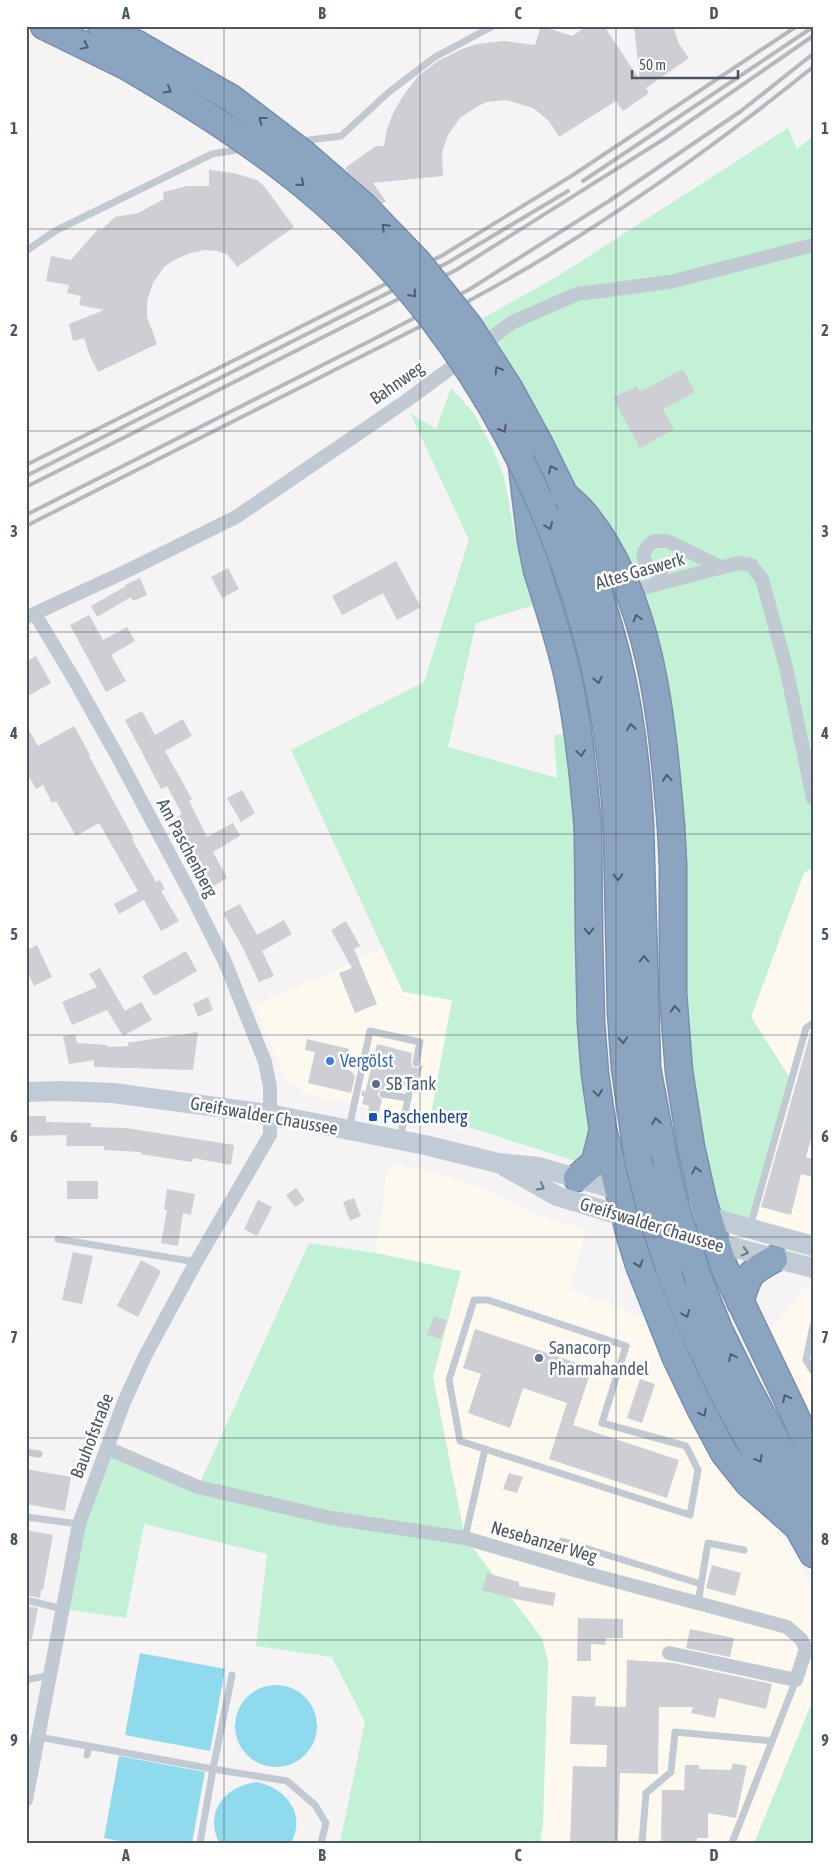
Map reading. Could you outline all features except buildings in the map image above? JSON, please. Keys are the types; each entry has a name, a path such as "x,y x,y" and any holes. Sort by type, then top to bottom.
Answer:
{"highway":[{"path":"44,26 132,55 231,98 273,128 342,186 418,262 481,343 518,404 564,494 584,546 618,659 631,726 637,778 629,828 621,1012 625,1068 638,1160 650,1209 669,1268 697,1339 716,1379 805,1517"},
{"path":"101,26 132,55 312,192 350,226 381,258 441,330 491,407 542,508 562,556 585,625 607,727 614,779 629,828 647,1068 666,1169 677,1214 699,1280 719,1330 805,1517 813,1554"},
{"path":"522,466 531,541 537,570 558,638 573,702 583,768 588,830 591,1023 595,1074 603,1130 625,1217 639,1265 658,1314 701,1410 724,1453 748,1483 805,1517"},
{"path":"564,494 585,515 622,574 644,642 664,743 673,865 673,994 679,1071 692,1147 715,1244 740,1302 807,1442 813,1468"},
{"path":"577,1178 595,1162 603,1130"},
{"path":"740,1302 748,1276 756,1269 774,1260"}],"main road":[{"name":"Greifswalder Chaussee","path":"26,1092 61,1091 121,1094 269,1114 400,1140 498,1163 539,1167 708,1218 813,1246"},
{"name":"Greifswalder Chaussee","path":"498,1163 557,1196 715,1244 774,1260 813,1268"}],"street":[{"name":"Bahnweg","path":"30,616 236,517 406,400 513,322 577,294 670,282 813,245"},
{"path":"668,581 649,569 645,561 646,550 654,541 667,540 721,567"},
{"name":"Altes Gaswerk","path":"540,622 668,581 738,563 751,565 762,579 786,668 813,798"},
{"name":"Am Paschenberg","path":"30,616 74,679 119,759 225,962 265,1062 270,1087 269,1114"},
{"name":"Bauhofstraße","path":"26,1800 52,1675 80,1524 106,1448 145,1356 196,1262 270,1135 269,1114"},
{"name":"Nesebanzer Weg","path":"106,1448 198,1487 331,1518 465,1538 698,1604 787,1627 801,1639 806,1649 796,1680"},
{"path":"670,1653 796,1680"}],"lane":[{"path":"276,145 341,136 395,87 435,56 493,26"},
{"path":"26,251 55,231 212,154 267,146"},
{"path":"749,1229 806,1028 813,1023"},
{"path":"349,1131 370,1031 420,1042 416,1063"},
{"path":"400,1140 410,1088"},
{"path":"358,1089 366,1090"},
{"path":"383,1094 408,1098"},
{"path":"58,1239 196,1262"},
{"path":"474,1300 488,1300 626,1346 602,1423 686,1446 698,1470 690,1515 559,1473 485,1449 460,1441 449,1380 474,1300"},
{"path":"813,1326 806,1360 813,1371"},
{"path":"465,1538 485,1449"},
{"path":"26,1452 39,1454"},
{"path":"26,1517 80,1524"},
{"path":"562,1541 701,1584"},
{"path":"698,1604 708,1544 744,1550"},
{"path":"26,1600 64,1609"},
{"path":"26,1680 52,1675"},
{"path":"200,1843 232,1675"},
{"path":"732,1843 796,1680"},
{"path":"642,1843 646,1794 671,1772 675,1732 772,1741"},
{"path":"39,1736 89,1747 287,1781 315,1805 326,1823 321,1843"},
{"path":"88,1755 89,1747"}],"shaded area":[{"path":"813,867 813,1246 749,1229 792,1081 751,1017 804,872"},
{"path":"383,948 403,991 452,1000 430,1120 311,1096 293,1085 287,1084 255,1006"},
{"path":"388,1163 437,1173 498,1193 526,1211 586,1230 570,1289 646,1318 666,1366 716,1460 745,1499 771,1524 795,1556 813,1589 813,1700 754,1843 540,1843 543,1824 548,1662 542,1638 465,1538 433,1377 460,1271 376,1253"},
{"path":"808,1284 813,1285 813,1419 768,1332"}],"green space":[{"path":"788,128 797,149 813,136 813,867 804,873 751,1017 792,1081 749,1229 708,1218 644,641 469,326 558,276"},
{"path":"451,388 473,412 493,449 504,477 517,547 534,605 476,623 448,747 557,778 554,735 566,734 572,788 594,1140 579,1162 471,1128 430,1120 452,1000 403,992 291,750 424,682 469,540 410,413 436,429"},
{"path":"309,1243 376,1253 461,1271 433,1377 465,1538 542,1638 548,1662 543,1824 540,1843 340,1843 365,1722 332,1657 256,1646 267,1554 144,1524 126,1618 64,1609 79,1524 107,1448 198,1487"},
{"path":"813,1700 813,1843 754,1843"}],"water":[{"path":"140,1653 225,1669 210,1751 125,1735"},
{"path":"276,1685 292,1688 305,1697 314,1710 317,1726 314,1742 305,1755 292,1764 276,1767 260,1764 247,1755 238,1742 235,1726 238,1710 247,1697 260,1688"},
{"path":"119,1756 205,1772 192,1843 130,1843 104,1838"},
{"path":"257,1782 267,1785 284,1796 295,1812 295,1832 291,1843 219,1843 214,1821 220,1802 235,1789"}],"railway":[{"path":"26,465 443,255 573,175 797,26"},
{"path":"583,181 813,27"},
{"path":"26,487 456,270 664,139 813,36"},
{"path":"26,515 470,289 609,201 741,111 813,54"},
{"path":"26,526 409,332 524,270 586,232 653,187 718,141 813,67"},
{"path":"26,476 449,262 568,191"}],"place":[{"name":"Vergölst","path":"330,1061"},
{"name":"SB Tank","path":"376,1084"},
{"name":"Paschenberg","path":"373,1117"},
{"name":"Sanacorp Pharmahandel","path":"539,1358"}]}
